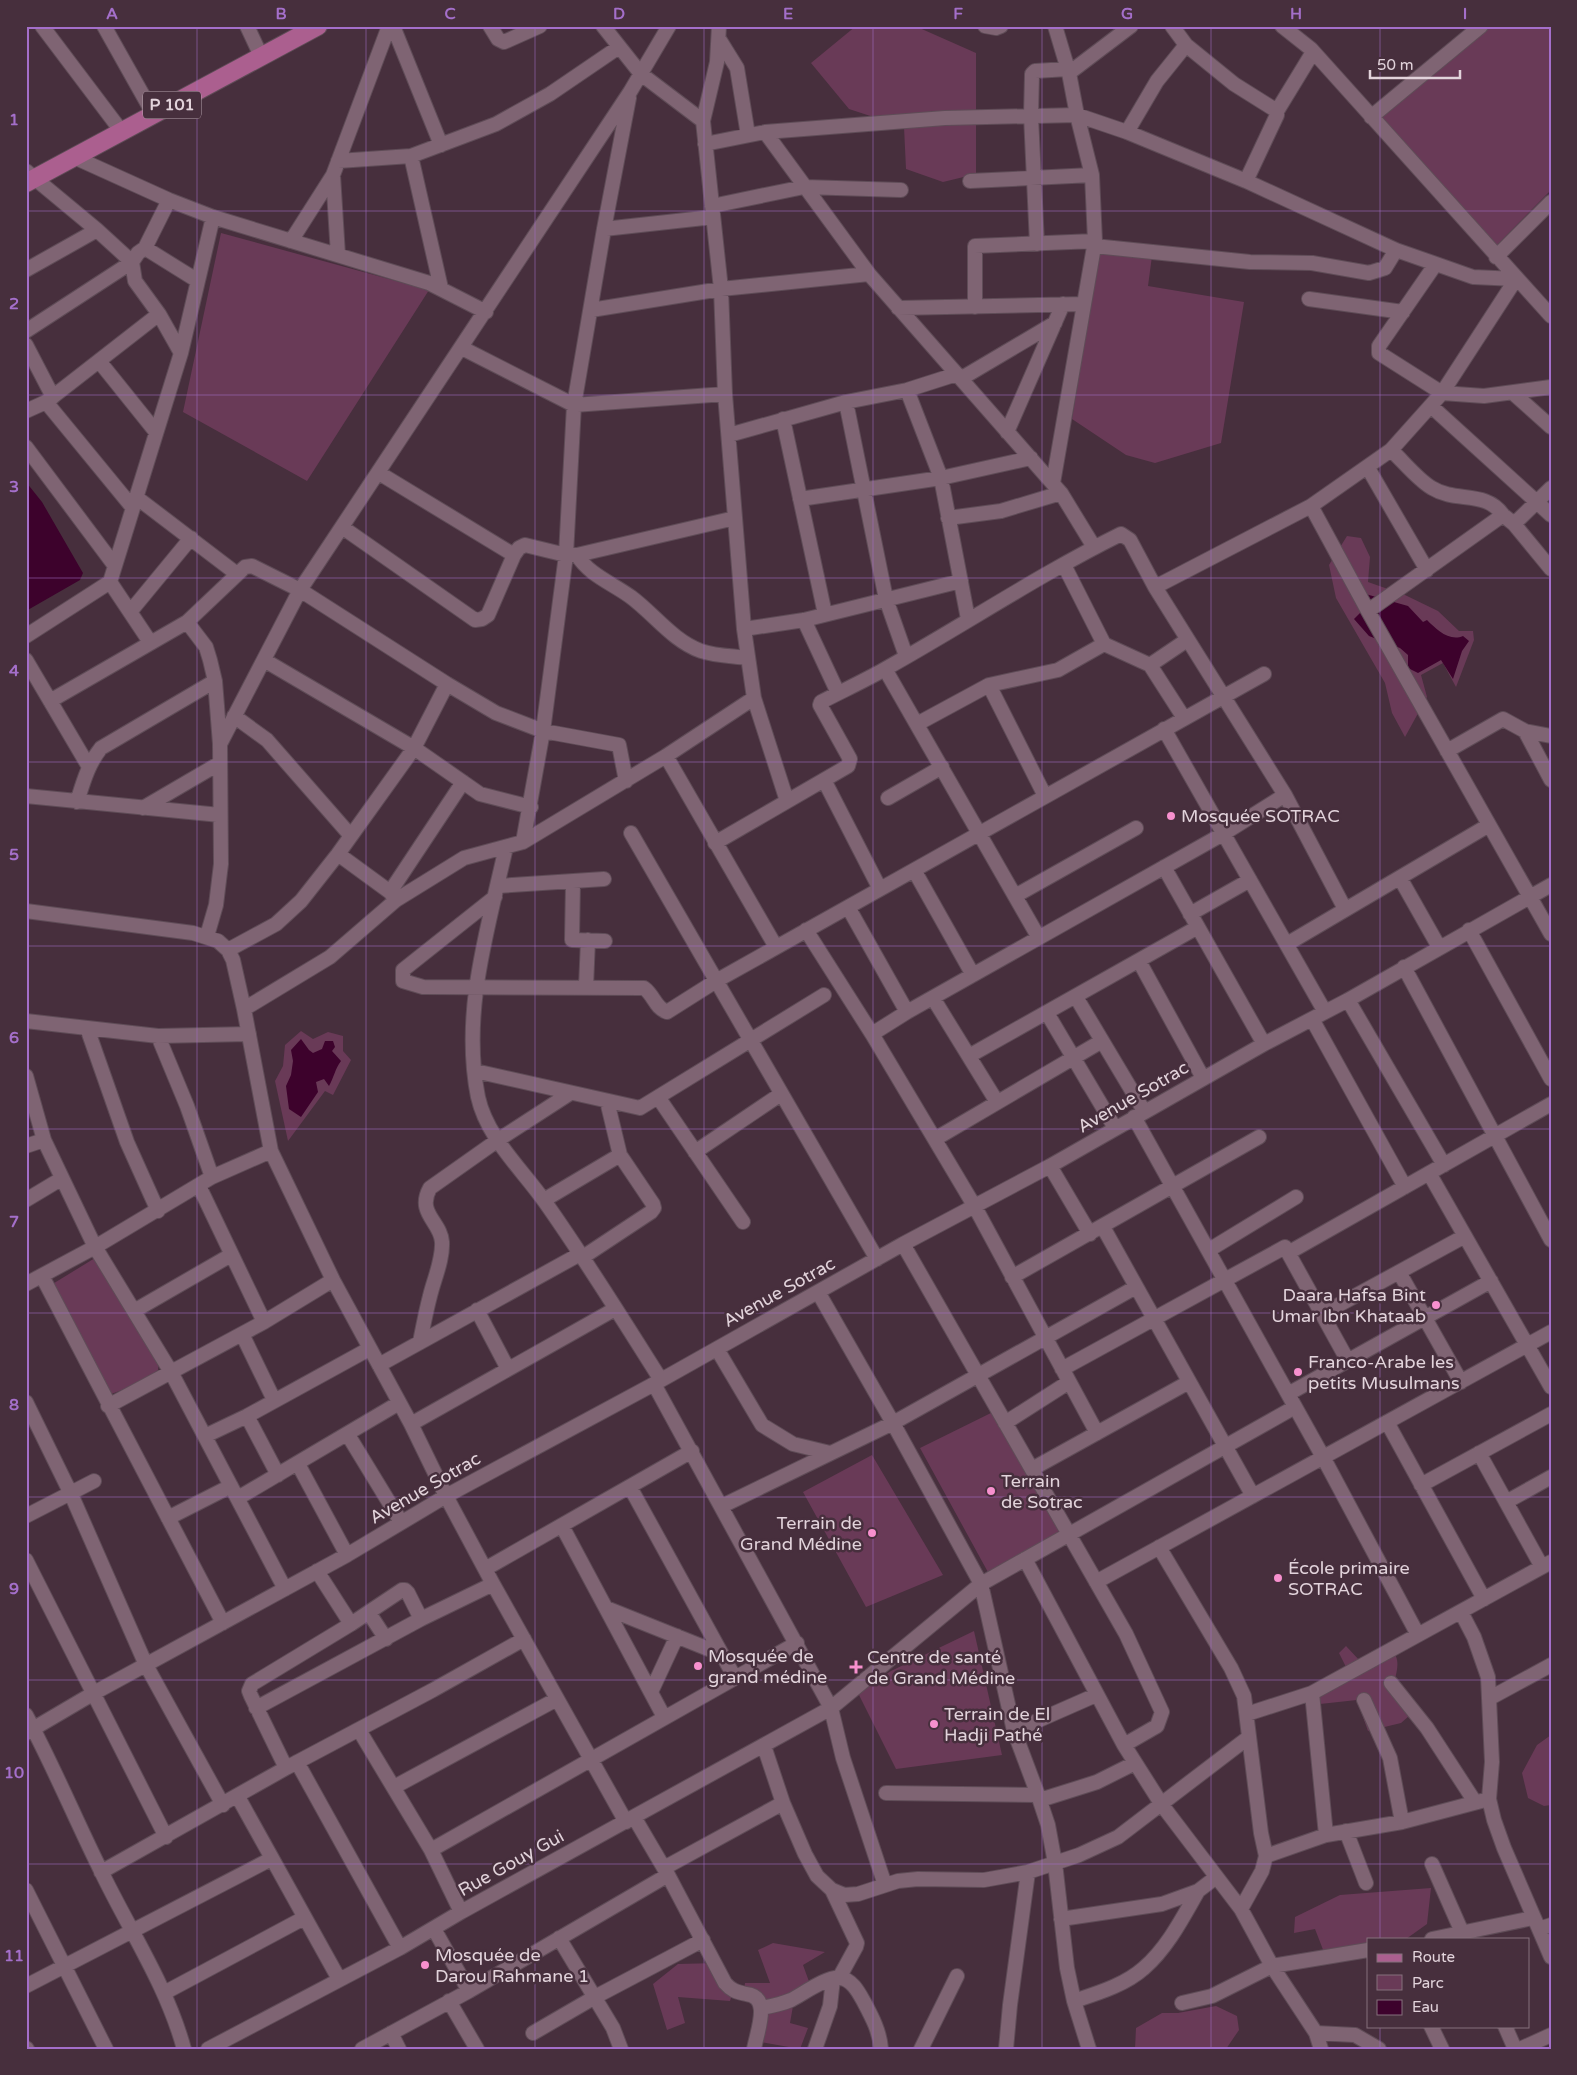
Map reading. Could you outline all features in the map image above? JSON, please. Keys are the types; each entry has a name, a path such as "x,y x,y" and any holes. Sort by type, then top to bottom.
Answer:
{"main road":[{"name":"P 101","path":"29,177 74,157 122,132 318,26"}],"street":[{"path":"42,26 122,132"},
{"path":"104,26 154,115"},
{"path":"247,26 261,56"},
{"path":"391,26 442,145"},
{"path":"291,241 335,168 391,26"},
{"path":"490,26 498,39 504,42 540,26"},
{"path":"603,26 642,74 703,121"},
{"path":"220,744 300,590 642,74 669,26"},
{"path":"985,26 996,28 1001,26"},
{"path":"1055,26 1069,71 1077,115 1092,175 1094,243 1057,488"},
{"path":"1037,244 1031,116 1032,74 1035,72 1069,71 1130,26"},
{"path":"1172,26 1186,45 1234,84 1277,112"},
{"path":"1282,26 1314,52 1496,257 1551,316"},
{"path":"1371,117 1481,26"},
{"path":"719,32 716,62 703,121 721,289 725,394 744,629 754,698 787,801"},
{"path":"719,32 737,68 748,135"},
{"path":"1128,132 1157,80 1186,45"},
{"path":"335,168 411,156 516,114 550,94 619,47"},
{"path":"1246,181 1277,112 1314,52"},
{"path":"524,842 571,555 574,405 630,92"},
{"path":"705,144 765,132 945,118 1077,115 1128,132 1246,181 1396,250 1435,265 1473,277 1516,279"},
{"path":"765,132 869,274 1057,488 1094,547"},
{"path":"411,156 441,288"},
{"path":"74,157 169,200 213,217 441,288 486,312"},
{"path":"335,168 338,255"},
{"path":"970,182 1092,175"},
{"path":"29,177 97,230 132,262 135,281 159,314 181,353"},
{"path":"604,230 712,212 804,187 901,190"},
{"path":"26,331 132,262 138,253 145,248 169,200"},
{"path":"1496,257 1551,202"},
{"path":"26,636 110,582 181,353 213,217"},
{"path":"26,270 97,230"},
{"path":"975,307 975,246 1094,243 1250,262 1312,263 1369,273 1385,268 1396,250"},
{"path":"145,248 198,281"},
{"path":"1435,265 1379,346 1379,353 1442,393 1484,396 1551,387"},
{"path":"591,310 721,289 869,274"},
{"path":"1155,587 1311,506 1392,450 1442,393 1516,279"},
{"path":"1309,299 1403,312"},
{"path":"1007,432 1063,304"},
{"path":"898,308 1084,304"},
{"path":"26,411 49,400 159,314"},
{"path":"729,435 846,402 907,390 960,376 1055,323"},
{"path":"26,345 49,400 134,502 191,538 237,574"},
{"path":"462,348 574,405 725,394"},
{"path":"99,361 156,432"},
{"path":"907,390 941,478 968,619"},
{"path":"1513,392 1551,428"},
{"path":"846,402 886,599 906,656"},
{"path":"1431,406 1551,516"},
{"path":"783,420 825,614"},
{"path":"26,447 115,566"},
{"path":"1392,450 1431,488 1448,495 1486,500 1497,506 1551,569"},
{"path":"800,499 941,478 1031,458"},
{"path":"1368,468 1426,570"},
{"path":"379,473 514,555"},
{"path":"948,518 1001,511 1057,488"},
{"path":"1514,524 1551,488"},
{"path":"1311,506 1368,611 1551,934"},
{"path":"1368,611 1503,515"},
{"path":"342,527 475,620 482,619 488,615 514,555 519,548 525,545 571,555 735,518"},
{"path":"715,843 850,763 820,705 1094,547 1121,534 1130,540 1155,587 1187,640 1286,795 1345,909"},
{"path":"130,612 191,538"},
{"path":"571,555 592,572 632,598 682,641 701,651 747,658"},
{"path":"1064,565 1104,644 1150,664 1184,718"},
{"path":"50,701 187,622 244,567 252,566 300,590 496,713 543,731 619,746 626,781"},
{"path":"744,629 804,620 961,581"},
{"path":"110,582 150,642"},
{"path":"804,620 838,693"},
{"path":"187,622 206,646 214,681 220,744 221,864 216,905 207,936"},
{"path":"1150,664 1187,640"},
{"path":"918,724 989,686 1058,670 1104,644"},
{"path":"26,660 89,767"},
{"path":"264,660 414,748 480,794 531,807"},
{"path":"885,669 1039,938"},
{"path":"604,879 496,892 402,970 403,981 423,987 644,988 650,993 658,1007 667,1012 716,981 806,930 1264,674"},
{"path":"77,802 89,767 101,748 214,681"},
{"path":"228,950 276,924 300,901 338,854 414,748 447,684"},
{"path":"989,686 1046,796"},
{"path":"393,896 464,858 524,842 666,756 754,698"},
{"path":"234,716 273,745 351,836"},
{"path":"1447,751 1503,719 1526,731 1551,736"},
{"path":"1164,729 1287,944 1318,1016 1405,1187"},
{"path":"1526,731 1551,780"},
{"path":"666,756 776,947"},
{"path":"143,808 220,763"},
{"path":"888,798 942,767"},
{"path":"824,780 880,889"},
{"path":"244,1009 330,957 393,896 463,782"},
{"path":"872,1034 972,975 1224,834 1286,795"},
{"path":"26,796 220,815"},
{"path":"1287,944 1490,825"},
{"path":"1015,896 1136,828"},
{"path":"631,833 876,1258"},
{"path":"506,847 475,986 472,1040 478,1098 488,1124 498,1140 544,1200 616,1309 658,1382 692,1451 831,1708 843,1758 885,1885"},
{"path":"338,854 393,896"},
{"path":"1164,867 1264,1044"},
{"path":"914,870 972,975"},
{"path":"1400,878 1438,947"},
{"path":"1190,914 1250,880"},
{"path":"574,882 572,940 605,940"},
{"name":"Avenue Sotrac","path":"30,1731 94,1693 347,1555 446,1496 658,1382 876,1258 1050,1166 1203,1078 1348,1000 1438,947 1551,885"},
{"path":"848,907 907,1012"},
{"path":"26,911 207,936 218,941 228,950 233,960 244,1009 271,1152 332,1280 412,1424 446,1496 590,1760 666,1871 729,1988 756,1997 761,2008 754,2049"},
{"path":"969,1056 1198,927"},
{"path":"806,930 872,1034 975,1207 1097,1433"},
{"path":"1469,930 1551,1079"},
{"path":"586,987 588,940"},
{"path":"1139,960 1203,1078"},
{"path":"1404,967 1551,1240"},
{"path":"475,1071 569,1094 640,1108 824,995"},
{"path":"1076,997 1102,1041 1173,1186 1323,1457 1418,1635"},
{"path":"933,998 997,1102"},
{"path":"1348,1000 1444,1164"},
{"path":"1047,1013 1115,1128"},
{"path":"26,1021 158,1036 249,1034"},
{"path":"87,1028 127,1142 158,1211"},
{"path":"158,1036 187,1106 212,1178"},
{"path":"935,1139 1102,1041"},
{"path":"26,1076 44,1140 95,1248 171,1372 285,1589"},
{"path":"420,1342 429,1298 440,1261 442,1241 426,1208 427,1194 439,1181 569,1094"},
{"path":"695,1152 781,1094"},
{"path":"658,1097 743,1222"},
{"path":"379,1365 477,1310 582,1256 652,1212 653,1204 620,1155 606,1101"},
{"path":"1288,1253 1551,1104"},
{"path":"1012,1277 1259,1137"},
{"path":"26,1146 44,1140"},
{"path":"26,1284 95,1248 212,1178 271,1152"},
{"path":"544,1200 620,1155"},
{"path":"1050,1166 1090,1234"},
{"path":"1429,1173 1551,1387"},
{"path":"26,1200 61,1179"},
{"path":"199,1186 264,1322"},
{"path":"1209,1250 1296,1197"},
{"path":"1103,1227 1253,1496"},
{"path":"1322,1314 1465,1236"},
{"path":"903,1244 1126,1634 1162,1712 1157,1726 1124,1745"},
{"path":"1062,1369 1285,1248 1348,1361"},
{"path":"134,1311 231,1255"},
{"path":"1400,1272 1461,1382"},
{"path":"42,1276 108,1406 224,1623"},
{"path":"108,1406 264,1322 332,1280"},
{"path":"1288,1394 1491,1281"},
{"path":"722,1506 893,1423 1136,1287"},
{"path":"818,1292 893,1423 981,1584 1014,1731 1048,1825 1055,1864 1067,1968 1074,2001 1089,2049"},
{"path":"412,1424 616,1309"},
{"path":"477,1310 508,1369"},
{"path":"1096,1582 1551,1332"},
{"path":"242,1334 274,1400"},
{"path":"205,1436 247,1416 369,1348"},
{"path":"716,1349 762,1425 793,1444 830,1454"},
{"path":"1005,1423 1069,1382"},
{"path":"1032,1469 1189,1382"},
{"path":"26,1402 71,1494 146,1665 223,1805"},
{"path":"168,1518 278,1475 400,1404"},
{"name":"Rue Gouy Gui","path":"208,2049 400,1948 461,1912 831,1708 981,1584 1295,1407"},
{"path":"1421,1485 1551,1414"},
{"path":"247,1416 278,1475"},
{"path":"1387,1422 1484,1599"},
{"path":"348,1435 401,1522"},
{"path":"485,1569 692,1451"},
{"path":"1247,1714 1312,1693 1546,1565 1506,1502 1479,1453"},
{"path":"298,1464 347,1555"},
{"path":"1506,1502 1551,1477"},
{"path":"26,1516 94,1482"},
{"path":"630,1487 734,1678"},
{"path":"562,1526 664,1717"},
{"path":"1159,1547 1240,1686 1247,1714 1266,1856 1262,1871 1240,1909"},
{"path":"1025,1559 1124,1745 1162,1804 1215,1878 1240,1909 1272,1966 1304,2012 1316,2033 1321,2049"},
{"path":"26,1560 166,1837"},
{"path":"317,1571 350,1624"},
{"path":"256,1708 422,1619 493,1584"},
{"path":"400,1948 292,1765 256,1708 249,1691 255,1682 369,1613 398,1592 405,1590 422,1619"},
{"path":"606,1608 721,1654"},
{"path":"1460,1612 1479,1652 1488,1677 1492,1762 1489,1799 1504,1848 1541,1924 1551,1956"},
{"path":"369,1613 386,1640"},
{"path":"651,1692 677,1636"},
{"path":"101,1872 238,1797 292,1765 524,1639"},
{"path":"431,1850 797,1643"},
{"path":"1490,1698 1551,1665"},
{"path":"1391,1683 1427,1728 1475,1802"},
{"path":"1312,1693 1326,1835"},
{"path":"1014,1731 1096,1695"},
{"path":"394,1787 557,1699"},
{"path":"1364,1700 1390,1758 1402,1822"},
{"path":"26,1715 30,1731 164,1993 179,2029 184,2049"},
{"path":"359,1730 431,1850 461,1912"},
{"path":"764,1746 783,1803 817,1876 832,1890 844,1895 858,1894 885,1885 918,1879 984,1880 1028,1872 1055,1864 1101,1846 1118,1837 1249,1737"},
{"path":"886,1793 1039,1798 1097,1782 1135,1763"},
{"path":"238,1797 270,1859 339,1979"},
{"path":"1266,1856 1326,1835 1402,1822 1489,1799"},
{"path":"362,2049 449,2002 559,1938 666,1871 783,1803"},
{"path":"1346,1831 1366,1884"},
{"path":"26,1986 270,1859"},
{"path":"1432,1864 1463,1936"},
{"path":"1006,2049 1028,1872"},
{"path":"1062,1918 1162,1904 1198,1891 1215,1878"},
{"path":"26,1890 106,2049"},
{"path":"816,2049 830,2006 836,1978 857,1943 832,1890"},
{"path":"1074,2001 1112,1988 1144,1968 1166,1943 1198,1891"},
{"path":"164,1993 304,1918"},
{"path":"1442,1938 1541,1924"},
{"path":"434,1929 468,1991"},
{"path":"559,1938 613,2028 621,2049"},
{"path":"533,2033 595,1997 703,1940"},
{"path":"1182,2003 1212,1996 1272,1966 1367,1950"},
{"path":"921,2049 957,1976"},
{"path":"761,2008 790,2000 836,1978 849,1982 859,1992 873,2018 881,2039 881,2049"},
{"path":"449,2002 477,2049"},
{"path":"1432,2028 1442,2049"},
{"path":"1505,2028 1515,2049"},
{"path":"391,2033 399,2049"},
{"path":"1316,2033 1355,2035 1379,2049"},
{"path":"1520,2049 1551,2035"}],"green space":[{"path":"856,26 915,26 976,53 976,174 943,182 906,169 904,127 849,109 811,63"},
{"path":"1484,26 1551,26 1551,190 1497,245 1376,115"},
{"path":"221,233 429,290 307,481 183,412"},
{"path":"1100,247 1152,256 1148,286 1244,302 1221,443 1155,463 1126,455 1072,419"},
{"path":"1347,536 1361,538 1370,557 1368,582 1405,595 1438,611 1459,631 1473,631 1474,640 1456,687 1443,663 1421,675 1427,697 1405,737 1392,713 1385,683 1336,598 1329,565"},
{"path":"301,1031 313,1039 328,1032 343,1036 343,1051 351,1060 333,1095 325,1091 288,1141 275,1081 283,1066 285,1045"},
{"path":"95,1258 135,1327 159,1361 158,1370 139,1384 111,1394 51,1285"},
{"name":"Terrain de Sotrac","path":"997,1410 1061,1534 989,1574 920,1448"},
{"name":"Terrain de Grand Médine","path":"872,1455 943,1575 866,1607 803,1492"},
{"name":"Terrain de El Hadji Pathé","path":"974,1631 1002,1755 896,1769 858,1693 891,1671"},
{"path":"1346,1646 1360,1661 1390,1648 1397,1662 1395,1679 1417,1709 1401,1723 1368,1731 1357,1700 1320,1704 1319,1687 1348,1671 1339,1653"},
{"path":"1551,1735 1551,1805 1544,1806 1528,1798 1522,1773 1537,1745"},
{"path":"1431,1888 1427,1924 1407,1938 1367,1938 1367,1956 1327,1960 1315,1929 1294,1933 1295,1917 1340,1895"},
{"path":"773,1943 825,1952 803,1965 811,1987 793,2006 790,2023 808,2028 800,2049 760,2042 756,1998 744,1991 745,1983 770,1983 758,1950"},
{"path":"718,1963 733,1991 730,2001 678,1997 685,2023 667,2030 653,1984 678,1964"},
{"path":"1216,2006 1237,2016 1239,2030 1226,2049 1135,2049 1136,2028 1162,2013 1178,2013"}],"water":[{"path":"26,482 42,502 83,573 80,580 26,611"},
{"path":"1362,593 1408,606 1423,622 1427,620 1443,634 1453,637 1463,636 1469,641 1462,651 1453,679 1441,660 1418,673 1408,668 1408,655 1400,648 1369,636 1354,619 1362,611"},
{"path":"301,1039 313,1053 322,1049 325,1041 333,1041 335,1047 332,1051 341,1061 329,1086 324,1079 316,1082 318,1092 301,1117 289,1109 286,1086 291,1075 293,1061 291,1050"}],"place":[{"name":"Mosquée SOTRAC","path":"1171,816"},
{"name":"Daara Hafsa Bint Umar Ibn Khataab","path":"1436,1305"},
{"name":"Franco-Arabe les petits Musulmans","path":"1298,1372"},
{"name":"Terrain de Sotrac","path":"991,1491"},
{"name":"Terrain de Grand Médine","path":"872,1533"},
{"name":"École primaire SOTRAC","path":"1278,1578"},
{"name":"Mosquée de grand médine","path":"698,1666"},
{"name":"Centre de santé de Grand Médine","path":"856,1667"},
{"name":"Terrain de El Hadji Pathé","path":"934,1724"},
{"name":"Mosquée de Darou Rahmane 1","path":"425,1965"}]}
